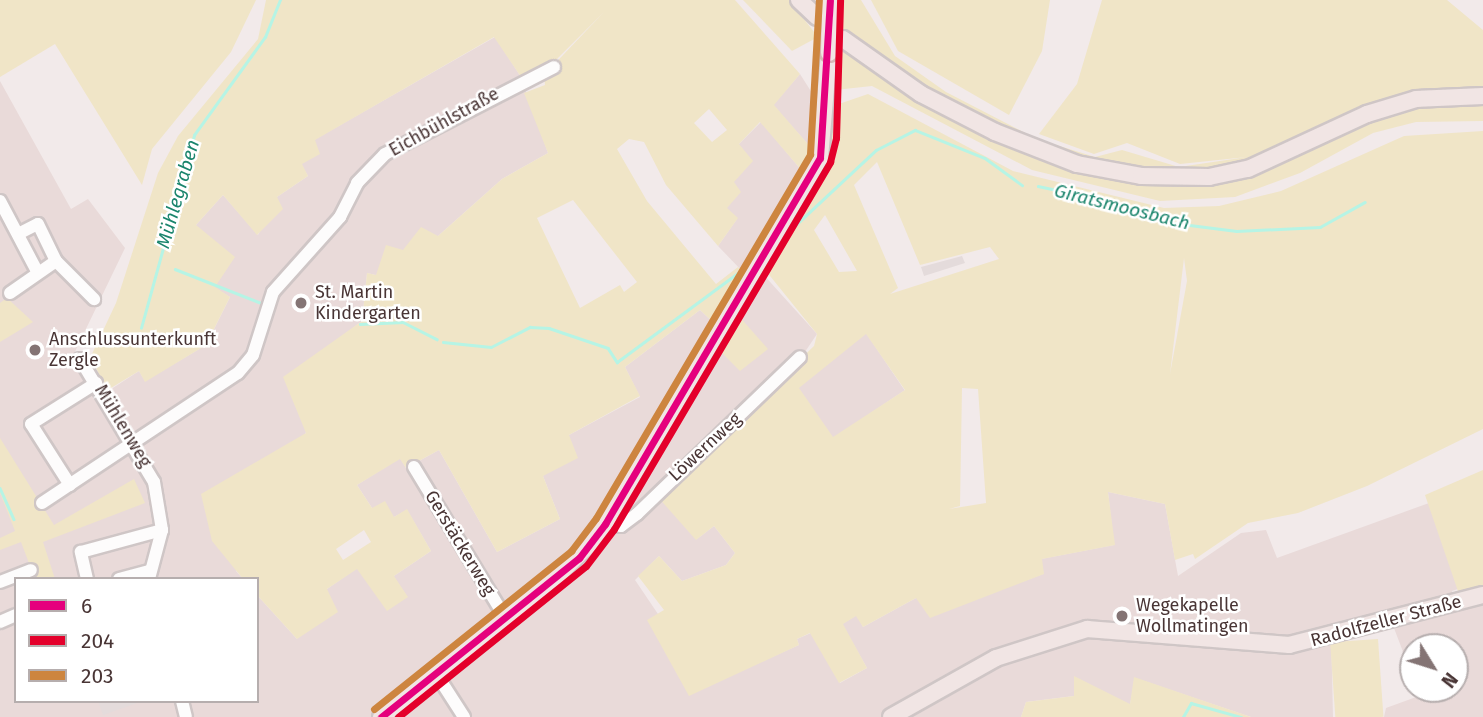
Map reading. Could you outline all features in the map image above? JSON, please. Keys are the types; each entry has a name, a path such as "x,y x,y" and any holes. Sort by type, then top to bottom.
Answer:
{"main road":[{"path":"799,0 817,17"},
{"path":"381,717 437,675 579,558 606,524 820,158 829,53 830,0"},
{"path":"843,39 921,94 995,132 1077,164 1141,176 1209,177 1248,169 1367,114 1416,99 1483,96"},
{"name":"Radolfzeller Straße","path":"891,717 996,658 1087,629 1289,645 1483,595"}],"street":[{"name":"Eichbühlstraße","path":"42,503 135,442 245,364 273,292 340,217 370,167 440,122 554,67"},
{"path":"0,201 38,273"},
{"path":"18,234 38,224 56,261 94,299"},
{"path":"10,293 56,261"},
{"name":"Löwernweg","path":"606,524 621,526 637,514 800,357"},
{"name":"Mühlenweg","path":"80,359 135,442 154,482 162,530 148,575"},
{"path":"70,485 32,424 96,383"},
{"name":"Gerstäckerweg","path":"414,467 506,619"},
{"path":"87,577 81,552 162,530"},
{"path":"0,582 30,570"},
{"path":"437,675 464,717"}],"shaded area":[{"path":"0,0 256,0 231,52 152,149 142,185 55,44 0,77"},
{"path":"266,0 735,0 800,74 774,105 813,150 803,172 760,122 739,144 753,161 734,182 741,192 727,208 738,218 718,246 666,185 644,142 629,139 617,149 647,201 716,284 738,267 744,273 716,325 700,310 625,367 640,396 569,435 578,458 543,476 560,519 497,552 439,450 406,468 400,459 357,485 372,508 385,501 394,517 407,509 431,551 394,576 408,597 387,611 357,569 327,589 338,612 297,639 259,597 259,577 241,577 212,541 201,494 306,433 283,377 362,321 367,273 376,275 386,245 403,250 421,227 438,236 502,179 548,153 524,93 545,85 544,75 604,12 551,65 521,77 494,37 315,140 320,154 302,164 308,176 277,197 283,209 257,235 223,195 196,225 235,257 215,287 230,297 206,345 145,382 139,371 106,391 91,356 116,303 158,173 178,136 258,39","holes":["709,109 727,130 712,142 694,123","573,200 637,282 624,292 620,285 580,308 537,218","364,530 371,542 343,560 336,549"]},
{"path":"743,0 789,0 818,37 792,51"},
{"path":"839,0 861,0 895,56 946,92 1037,139 1095,157 1122,150 1179,167 1247,157 1180,164 1127,143 1094,154 1039,134 1077,84 1102,0 1447,0 1483,30 1483,92 1425,91 1244,167 1163,174 1074,159 928,94 841,31"},
{"path":"871,0 1050,0 1042,51 1009,115 898,51"},
{"path":"495,37 521,77 548,153 502,179 438,236 403,251 376,275 367,273 362,321 345,334 306,432 236,571 241,577 14,577 14,703 259,703 259,597 297,639 327,589 357,568 394,576 431,551 407,510 394,517 372,508 357,485 400,458 406,468 439,450 497,552 560,519 543,476 569,435 640,397 625,367 700,310 715,324 744,273 718,246 737,219 726,208 739,144 761,122 803,172 754,264 817,334 687,528 697,539 714,526 735,553 726,565 682,581 659,556 635,580 658,614 648,621 742,670 799,645 797,639 811,633 840,683 867,668 842,624 857,615 863,627 916,598 986,595 1043,574 1041,559 1114,545 1108,492 1165,504 1178,576 1241,533 1266,530 1277,558 1429,503 1458,589 1452,591 1457,608 1483,600 1483,717 1384,717 1386,708 1400,703 1469,703 1469,633 1399,633 1399,641 1389,615 1331,630 1333,717 1251,717 1135,678 1130,705 1074,677 1074,696 1026,702 1021,717 0,717 0,81 71,209 88,199 125,248 71,360 99,397 139,371 145,381 206,345 230,297 215,288 196,225 223,195 258,235 277,197 308,176 301,164 314,140"},
{"path":"838,44 978,131 1079,171 1136,183 1227,182 1257,174 1366,120 1412,108 1483,104 1483,121 1416,122 1373,133 1300,173 1235,197 1160,201 1032,170 872,86 835,90"},
{"path":"800,74 819,104 813,150 773,105"},
{"path":"868,94 1013,171 1164,208 1219,206 1281,191 1404,136 1483,131 1483,429 1367,486 1298,513 1248,523 1195,559 1193,554 1175,560 1165,504 1108,492 1115,545 1042,559 1044,574 930,618 916,598 863,627 856,616 843,624 867,668 839,683 810,633 797,639 799,645 689,696 647,620 664,610 638,576 659,556 682,581 726,565 735,553 714,526 696,540 657,496 814,346 817,334 766,271 821,172 836,105","holes":["877,162 920,265 990,247 999,259 890,294 898,288 854,185","825,215 857,271 839,272 814,230","1184,258 1187,281 1170,374","866,334 905,390 833,437 799,388","962,388 978,389 986,503 949,509 960,506"]},
{"path":"962,256 965,263 924,276 921,267"},
{"path":"7,298 33,322 0,342 0,303"},
{"path":"737,314 768,349 740,371 718,349"},
{"path":"866,333 905,390 832,439 794,382"},
{"path":"0,438 54,525 134,479 145,503 43,542 54,577 34,577 21,542 0,550 0,538 15,531 0,493"},
{"path":"1483,470 1483,590 1460,597 1425,495"},
{"path":"1378,639 1383,717 1335,717 1330,642"},
{"path":"1074,676 1130,704 1134,677 1251,717 1021,717 1026,702 1074,696"},
{"path":"99,703 137,703 103,715"}],"waterway":[{"name":"Mühlegraben","path":"141,328 194,135 265,37 280,0"},
{"name":"Giratsmoosbach","path":"786,234 876,150 915,130 985,158 1022,185"},
{"name":"Giratsmoosbach","path":"1038,186 1113,202 1166,222 1236,231 1320,227 1365,202"},
{"name":"Giratsmoosbach","path":"175,269 264,304"},
{"name":"Giratsmoosbach","path":"443,342 491,347 530,327 549,328 608,348 617,362 742,270"},
{"name":"Giratsmoosbach","path":"360,324 403,322 437,339"},
{"path":"0,488 14,519"},
{"name":"Giratsmoosbach","path":"1183,717 1191,703 1241,717"}],"transit line":[{"name":"203","path":"374,709 571,551 596,518 810,154 819,0"},
{"name":"6","path":"381,717 579,558 605,524 820,158 830,0"},
{"name":"204","path":"398,717 586,566 614,529 830,162 836,138 840,0"}],"place":[{"name":"St. Martin Kindergarten","path":"301,303"},
{"name":"Anschlussunterkunft Zergle","path":"35,350"},
{"name":"Wegekapelle Wollmatingen","path":"1122,616"}]}
